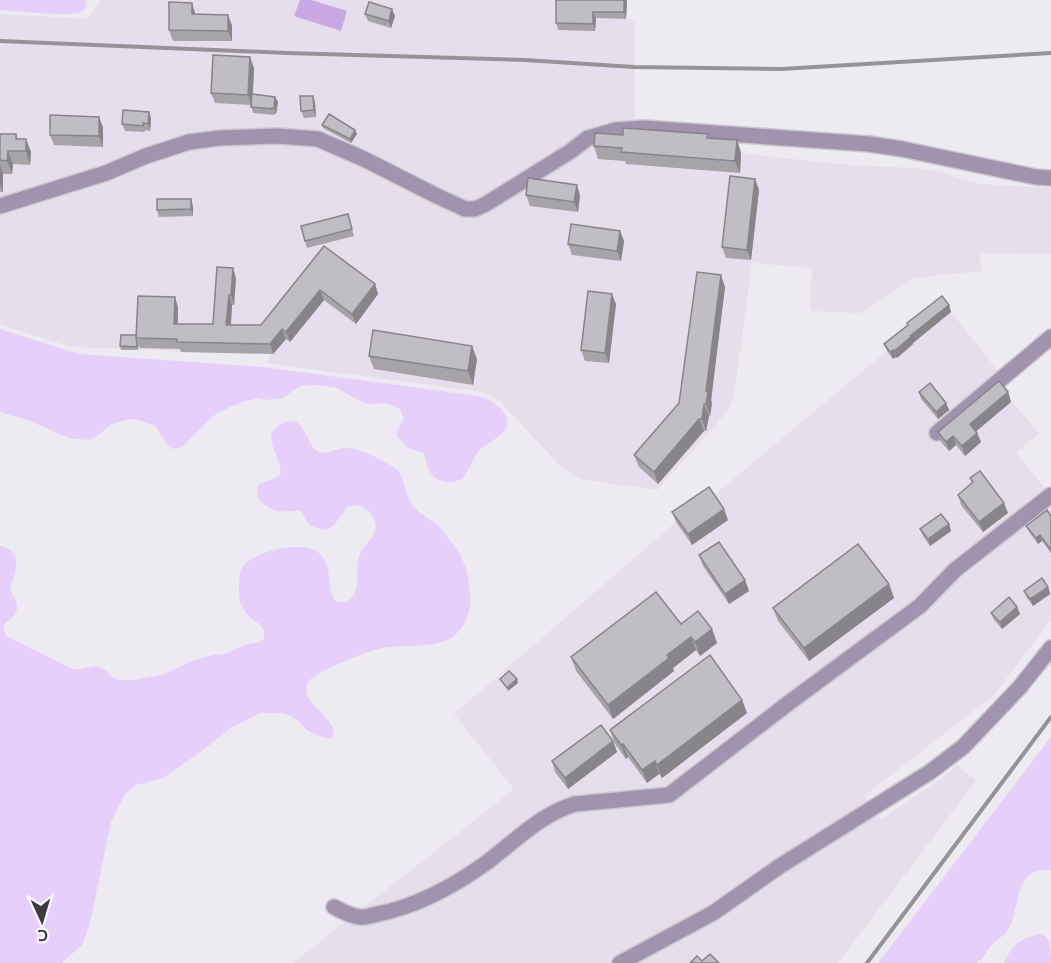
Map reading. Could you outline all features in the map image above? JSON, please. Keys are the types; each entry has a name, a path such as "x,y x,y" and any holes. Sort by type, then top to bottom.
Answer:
{"lane":[{"path":"0,206 106,173 189,142 220,138 278,136 318,139 465,209 475,209 486,204 588,138 616,130 644,128 868,144 1051,178"},
{"path":"937,433 1051,337"},
{"path":"334,907 347,914 361,917 395,910 447,888 483,865 544,818 561,808 574,804 669,795 920,606 955,570 1051,495"},
{"path":"620,963 713,913 780,866 930,772 963,747 1020,687 1051,648"}],"shaded area":[{"path":"0,0 86,0 86,2 85,9 81,12 55,14 0,10"},
{"path":"101,0 627,0 626,19 635,21 635,141 836,164 928,169 980,184 1051,188 1051,254 980,253 981,271 914,278 860,313 810,311 812,268 752,263 731,405 717,424 657,490 580,479 560,466 499,400 477,391 265,363 272,354 71,347 0,324 0,14 88,19"},
{"path":"300,0 311,0 347,11 341,31 294,16"},
{"path":"944,303 998,371 991,377 1039,433 1016,453 1051,495 1051,620 994,695 864,796 881,819 938,781 957,765 976,781 838,963 293,963 514,789 454,714 676,522 712,497"},
{"path":"0,329 79,354 263,367 478,396 499,407 507,418 508,424 500,435 476,454 465,475 453,482 435,478 429,470 423,453 408,448 397,436 397,430 404,419 400,409 387,403 370,404 337,388 318,385 301,386 283,398 268,400 257,398 230,407 213,416 179,448 173,449 168,446 155,426 129,419 112,424 88,440 69,438 30,421 0,412"},
{"path":"288,421 297,422 317,451 354,449 378,458 398,470 411,503 440,528 462,559 467,572 470,595 469,612 465,622 454,636 447,640 439,643 376,650 332,667 309,681 306,690 308,698 331,724 334,730 332,738 324,738 308,731 289,715 261,713 232,727 163,778 136,785 125,794 111,822 90,923 82,945 62,963 0,963 0,546 13,552 16,563 10,589 17,610 3,627 6,636 73,669 96,666 106,670 118,680 134,680 165,674 191,661 225,654 244,645 260,642 264,639 264,629 246,613 240,600 239,577 245,564 258,555 284,548 299,547 313,550 323,557 335,600 345,602 354,595 360,554 375,529 372,515 359,505 347,507 335,524 327,530 310,525 299,510 277,511 258,499 259,484 281,473 271,436 278,425"},
{"path":"1051,737 1051,870 1037,871 1025,880 1007,931 977,963 878,963"},
{"path":"1039,934 1048,940 1051,963 1004,963 1017,944"}],"building":[{"path":"556,0 624,0 624,12 593,12 593,24 556,23"},
{"path":"169,2 192,3 192,14 228,15 228,31 169,30"},
{"path":"369,2 392,9 389,21 365,14"},
{"path":"213,55 250,57 248,95 211,93"},
{"path":"252,94 275,97 274,108 251,107"},
{"path":"300,96 313,96 314,110 301,111"},
{"path":"123,110 149,112 148,124 143,123 143,126 122,124"},
{"path":"329,114 355,130 350,139 322,125"},
{"path":"50,115 99,117 99,136 50,135"},
{"path":"623,128 708,134 707,138 737,140 735,161 621,152 622,148 594,146 595,133 623,135"},
{"path":"0,134 16,134 16,139 26,139 26,151 8,151 7,161 0,160"},
{"path":"730,176 755,179 747,250 722,247"},
{"path":"528,178 577,185 574,202 526,195"},
{"path":"157,199 191,199 191,209 157,210"},
{"path":"348,214 352,229 305,241 301,226"},
{"path":"571,224 620,231 617,251 568,244"},
{"path":"324,246 375,284 352,314 320,290 286,332 282,329 270,344 177,342 177,339 136,338 138,296 175,297 174,324 213,324 217,267 233,268 226,325 261,325"},
{"path":"697,272 721,275 706,404 704,404 702,419 699,419 654,472 634,455 679,403"},
{"path":"588,291 612,294 605,353 581,350"},
{"path":"942,296 949,305 890,352 884,344"},
{"path":"373,330 472,346 468,371 369,356"},
{"path":"121,335 136,335 137,347 120,346"},
{"path":"999,381 1008,392 970,424 977,433 962,446 953,436 946,442 938,432"},
{"path":"930,383 946,403 936,412 919,392"},
{"path":"980,471 1004,503 979,522 958,495 973,482 970,478"},
{"path":"709,487 724,509 688,534 672,512"},
{"path":"1047,510 1051,516 1051,550 1040,535 1036,538 1026,526"},
{"path":"941,514 949,524 928,539 920,529"},
{"path":"719,542 745,580 725,594 699,555"},
{"path":"858,544 889,584 804,648 773,608"},
{"path":"1042,578 1048,587 1030,599 1024,591"},
{"path":"656,592 681,624 698,611 712,629 695,642 691,637 667,655 669,658 608,705 571,657"},
{"path":"1009,597 1017,607 1000,622 991,613"},
{"path":"710,655 742,700 657,765 655,761 642,770 610,730"},
{"path":"509,671 517,679 507,688 500,679"},
{"path":"601,725 613,741 565,778 552,761"},
{"path":"710,954 719,963 690,963 697,956 702,961"}],"railway":[{"path":"0,41 525,60 634,67 781,69 1051,53"},
{"path":"867,963 1051,717"}]}
